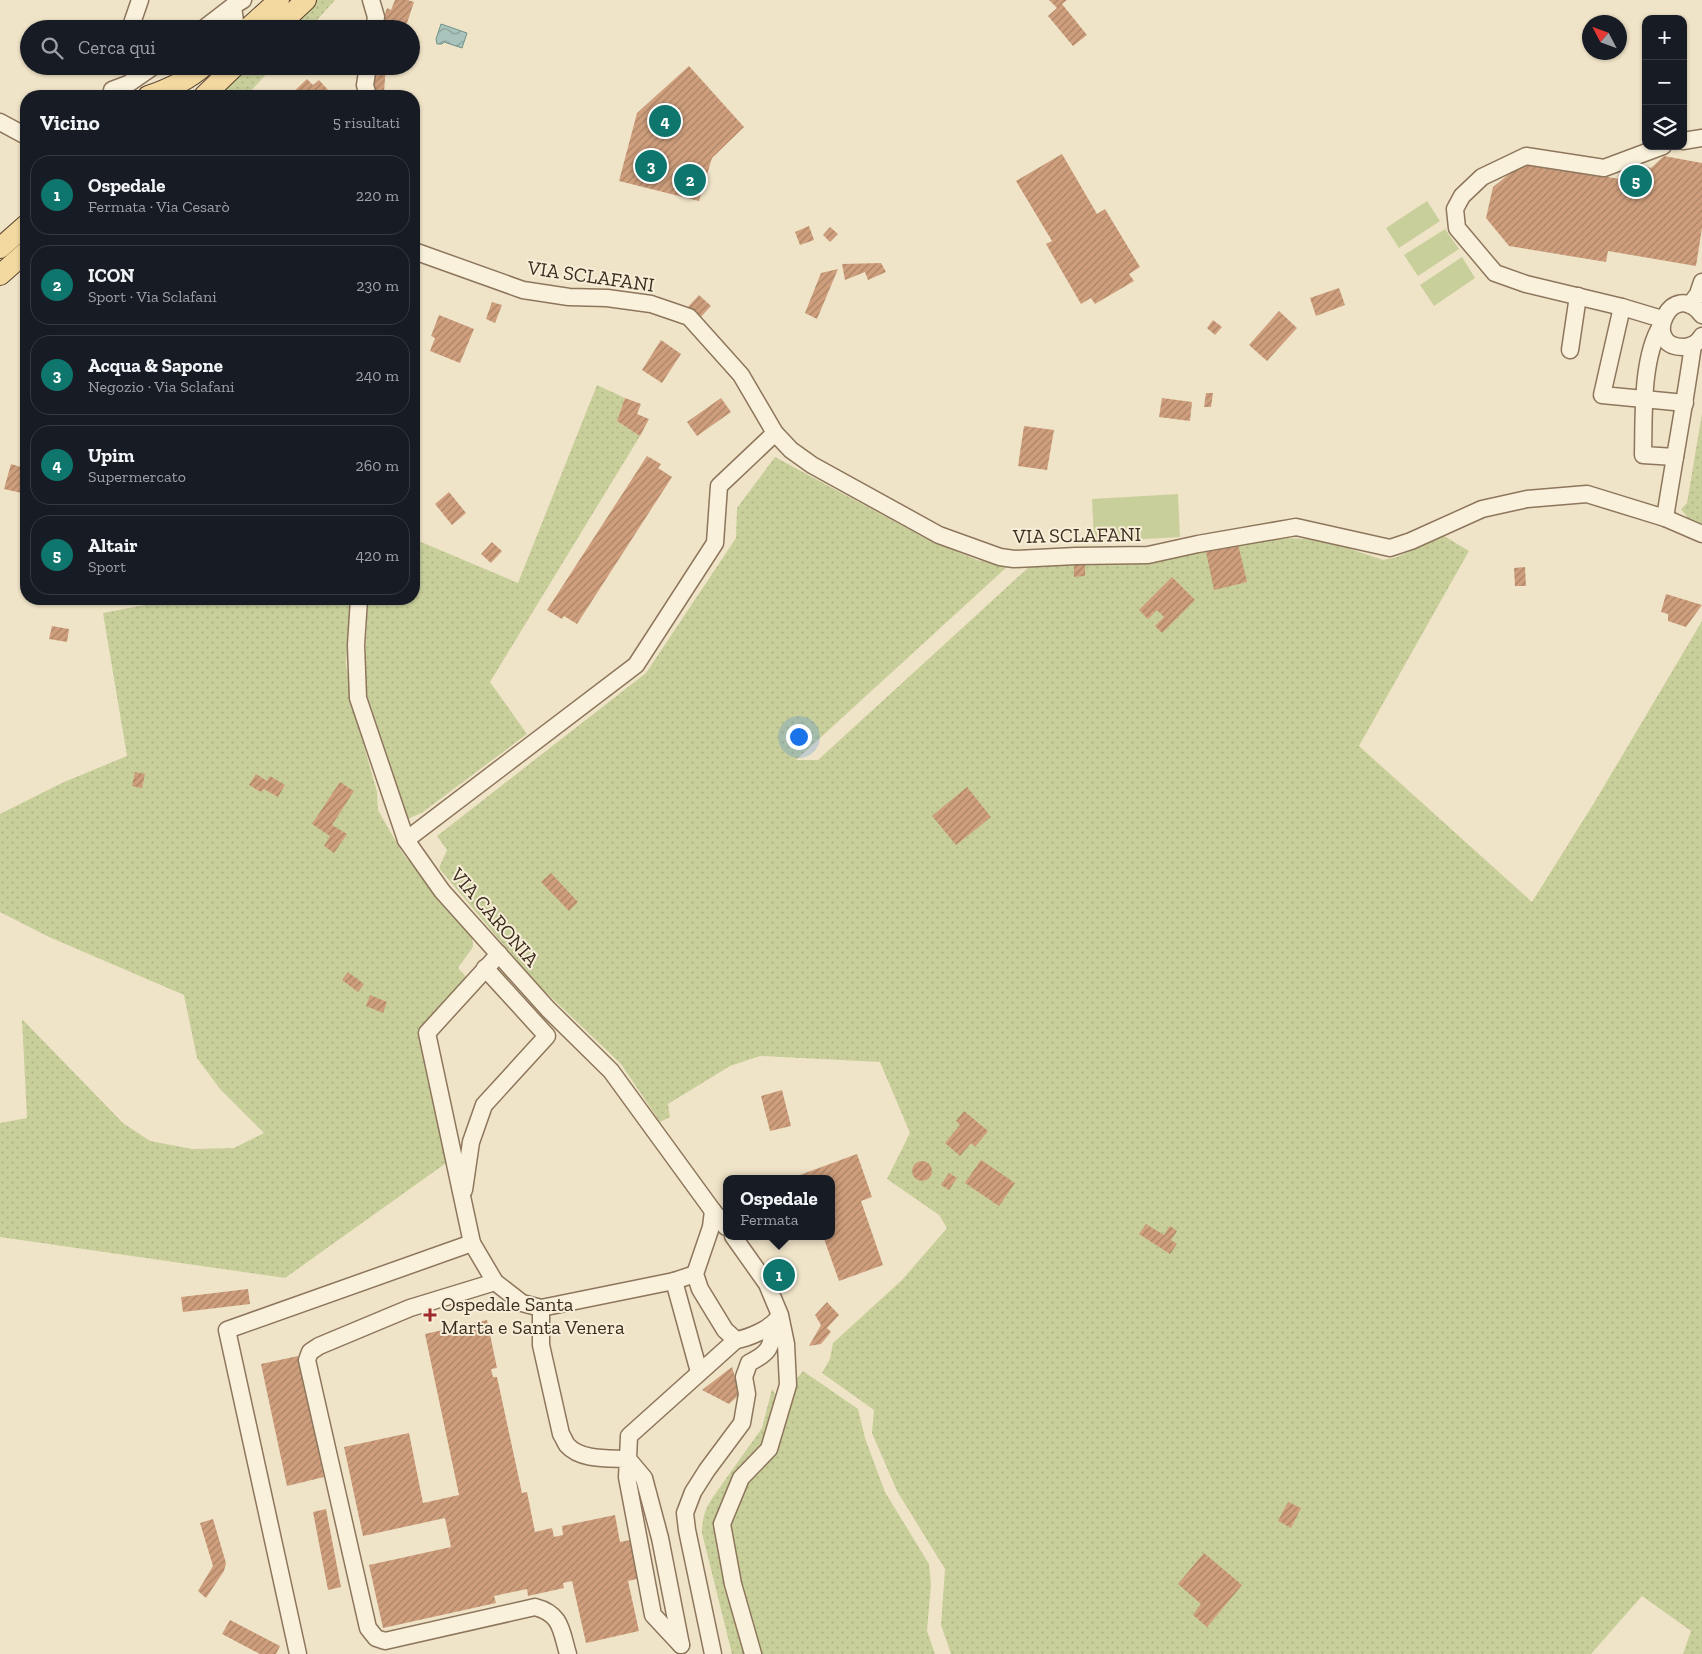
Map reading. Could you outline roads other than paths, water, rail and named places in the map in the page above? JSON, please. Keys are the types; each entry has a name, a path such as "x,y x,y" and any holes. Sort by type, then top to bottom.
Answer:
{"main road":[{"path":"257,20 279,0"},
{"path":"285,20 306,0"},
{"path":"166,90 194,75"},
{"path":"210,90 226,75"},
{"path":"0,248 20,230"},
{"path":"0,275 20,257"}],"street":[{"path":"133,20 140,0"},
{"path":"371,0 376,20"},
{"path":"215,20 238,3"},
{"path":"237,20 238,3"},
{"path":"112,90 128,84 139,75"},
{"path":"366,75 364,85 366,90"},
{"path":"0,122 20,123"},
{"path":"0,122 20,133"},
{"path":"1687,140 1702,138"},
{"path":"1652,150 1604,168 1526,156 1482,177 1462,196 1455,209 1458,228 1495,274 1535,286 1622,307 1662,323"},
{"name":"VIA SCLAFANI","path":"420,253 524,290 569,297 607,298 651,304 689,317 741,375 775,433 791,450 812,464 938,535 1000,557 1014,560 1076,556 1148,555 1198,544 1296,527 1390,548 1411,541 1482,508 1527,499 1587,494 1665,518 1702,534"},
{"path":"1674,457 1643,455 1644,399 1652,345 1670,308 1676,305 1696,310 1702,282"},
{"path":"1570,350 1578,296"},
{"path":"1622,307 1602,395 1685,403"},
{"path":"1662,323 1666,340 1672,344 1679,347 1698,341 1674,457 1665,518"},
{"path":"406,840 636,665 715,543 720,486 775,433"},
{"name":"VIA CARONIA","path":"359,605 356,645 358,698 406,840 442,891 548,1009 611,1071 723,1224"},
{"path":"499,954 427,1033 472,1243 495,1282 522,1303 541,1308 674,1281 695,1274"},
{"path":"462,1200 472,1142 484,1105 547,1036 485,968"},
{"path":"712,1211 711,1227 695,1274 700,1289 720,1322 725,1330 736,1340"},
{"path":"736,1240 767,1284 786,1344 788,1384 769,1449 741,1478 722,1524 733,1584 753,1654"},
{"path":"298,1654 227,1330 472,1243"},
{"path":"674,1281 699,1372"},
{"path":"495,1282 410,1308 319,1346 310,1352 307,1360 368,1628 376,1638 385,1641 535,1607 545,1609 556,1617 562,1630 568,1654"},
{"path":"541,1308 541,1345 561,1434 567,1445 592,1457 628,1459 644,1478 660,1538 682,1649"},
{"path":"682,1649 653,1616 626,1478 629,1436 736,1340 743,1339 777,1319"},
{"path":"713,1654 685,1513 693,1492 742,1423 747,1394 744,1377 749,1363 763,1356 771,1347 777,1319"},
{"path":"660,1538 687,1530"}],"water":[{"path":"441,24 467,33 462,48 444,42 437,44 436,39"}],"place":[{"name":"Upim","path":"665,121"},
{"name":"Acqua & Sapone","path":"651,166"},
{"name":"ICON","path":"690,180"},
{"name":"Altair","path":"1636,181"},
{"name":"Ospedale","path":"779,1275"},
{"name":"Ospedale Santa Marta e Santa Venera","path":"430,1315"}]}
